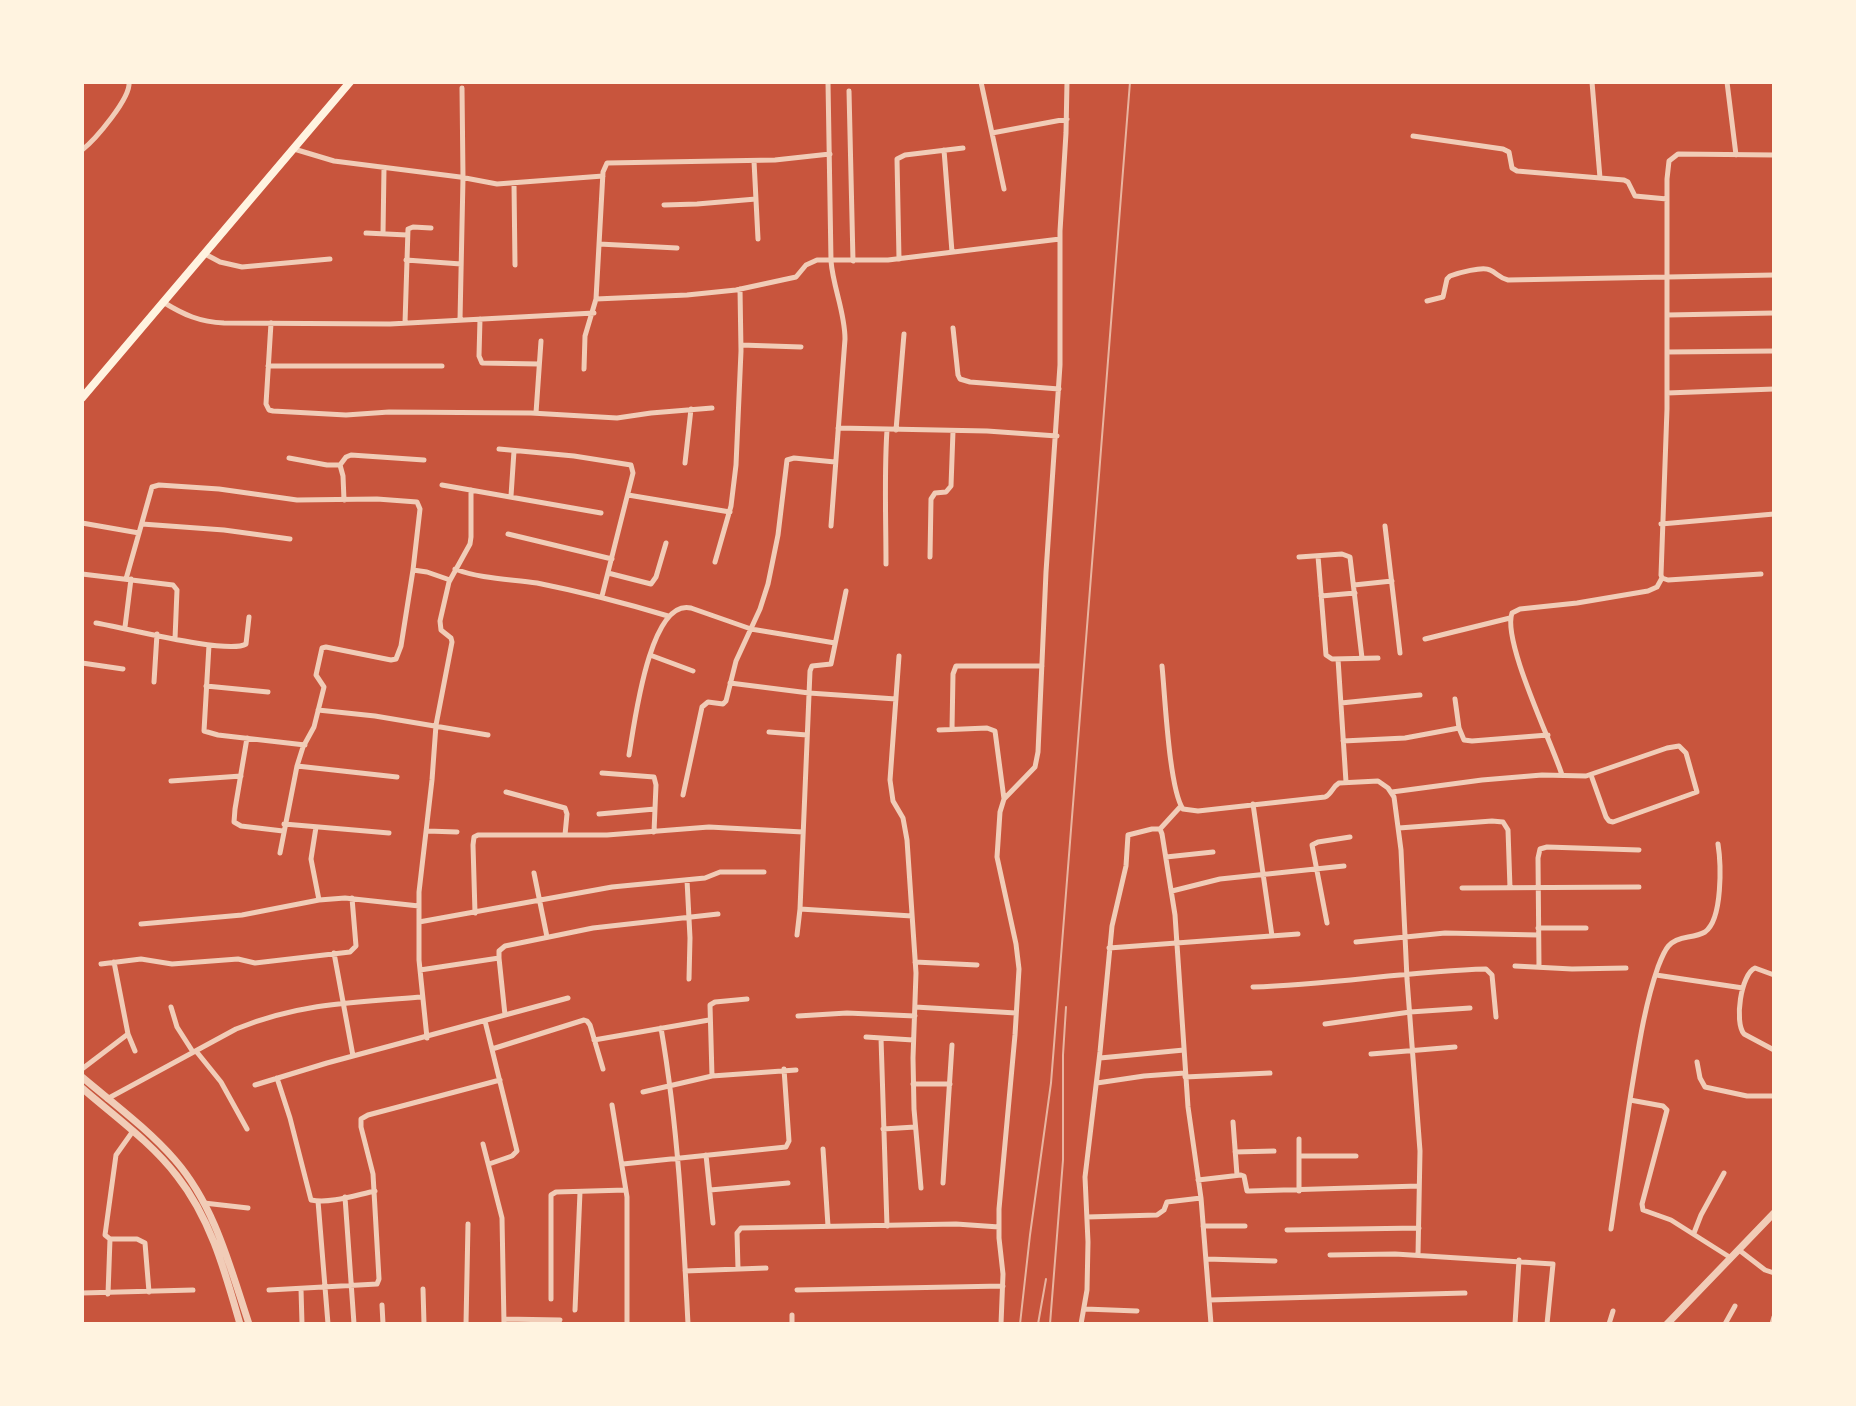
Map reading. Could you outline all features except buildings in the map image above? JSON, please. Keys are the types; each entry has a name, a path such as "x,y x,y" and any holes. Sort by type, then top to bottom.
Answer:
{"main road":[{"path":"82,398 350,82"}],"street":[{"path":"82,150 99,136 128,91 129,82"},
{"path":"828,82 831,261 845,327 831,526"},
{"path":"981,82 1004,189"},
{"path":"1004,799 1029,774 1037,761 1046,572 1057,436 1060,239 1067,82"},
{"path":"1592,82 1600,178"},
{"path":"1727,82 1736,155"},
{"path":"460,320 462,88"},
{"path":"849,91 853,261"},
{"path":"992,133 1067,119"},
{"path":"1413,136 1503,149 1509,153 1512,168 1517,171 1628,182 1632,192 1639,198 1667,199"},
{"path":"899,259 897,159 905,154 963,148"},
{"path":"294,149 334,161 497,184 603,176"},
{"path":"944,150 952,252"},
{"path":"584,369 585,336 594,312 596,298 603,176 607,163 754,161 830,154"},
{"path":"1425,639 1510,618 1520,609 1568,604 1648,591 1657,587 1662,578 1660,571 1661,524 1667,393 1668,165 1674,156 1683,154 1773,155"},
{"path":"754,161 758,239"},
{"path":"383,234 384,168"},
{"path":"514,184 515,265"},
{"path":"664,205 756,199"},
{"path":"405,323 407,235 410,227 431,228"},
{"path":"366,233 407,235"},
{"path":"596,298 687,295 740,289 796,278 811,261 899,259 1060,239"},
{"path":"599,244 677,248"},
{"path":"205,254 220,262 242,267 330,259"},
{"path":"406,260 461,264"},
{"path":"1427,301 1443,297 1447,279 1450,276 1481,269 1491,270 1498,277 1508,280 1773,274"},
{"path":"715,562 730,512 736,465 741,345 740,289"},
{"path":"163,302 199,321 271,323 405,323 594,312"},
{"path":"1667,315 1773,314"},
{"path":"480,319 479,356 482,363 539,364"},
{"path":"271,323 266,404 269,410 273,411 346,415 389,412 536,413 617,418 712,408"},
{"path":"953,328 960,380 1059,389"},
{"path":"896,430 904,334"},
{"path":"536,413 541,341"},
{"path":"741,345 801,347"},
{"path":"1667,352 1773,351"},
{"path":"268,366 442,366"},
{"path":"1667,393 1773,389"},
{"path":"685,463 691,410"},
{"path":"838,428 1026,433 1057,436"},
{"path":"886,564 884,472 887,430"},
{"path":"930,557 931,499 935,493 946,492 951,486 953,431"},
{"path":"499,449 627,463 633,468 602,596"},
{"path":"511,496 514,451"},
{"path":"340,465 351,454 424,460"},
{"path":"289,458 340,465"},
{"path":"683,795 702,707 708,702 723,704 726,701 738,654 751,629 768,584 778,535 787,460 794,458 835,462"},
{"path":"340,465 344,476 344,500"},
{"path":"125,627 129,579 139,533 152,488 159,485 219,489 297,500 412,501 420,504 413,570 398,657 391,660 330,647 322,648 316,675 324,687 311,734 297,766 280,853"},
{"path":"442,485 601,513"},
{"path":"427,1038 420,970 419,906 436,725 452,642 440,626 450,580 470,544 471,490"},
{"path":"628,495 730,512"},
{"path":"1661,524 1773,514"},
{"path":"82,522 139,533"},
{"path":"142,524 218,529 290,539"},
{"path":"1385,526 1400,653"},
{"path":"508,534 612,559"},
{"path":"608,573 651,584 656,577 666,543"},
{"path":"1299,557 1342,554 1350,557 1362,658"},
{"path":"1318,556 1326,655 1332,659 1378,658"},
{"path":"455,569 473,575 516,580 602,596 669,616"},
{"path":"413,570 428,572 450,580"},
{"path":"82,574 169,583 176,587 175,639"},
{"path":"1662,578 1668,580 1761,574"},
{"path":"1354,585 1392,581"},
{"path":"797,935 810,668 831,663 846,591"},
{"path":"1321,596 1355,593"},
{"path":"629,755 641,692 657,634 676,609 685,607 751,629 835,643"},
{"path":"96,622 208,645 239,647 246,644 249,617"},
{"path":"1510,618 1526,687 1548,735 1562,775"},
{"path":"154,682 157,634"},
{"path":"208,645 204,731 208,734 305,745"},
{"path":"650,656 693,671"},
{"path":"899,656 891,793 895,806 903,818 905,828 912,916 915,962 913,1084 921,1188"},
{"path":"1338,659 1346,782"},
{"path":"82,663 123,669"},
{"path":"952,729 953,674 956,666 964,664 1042,666"},
{"path":"1162,666 1173,771 1183,809 1193,812 1325,797 1332,793 1336,785 1346,782 1378,781 1392,792 1399,828 1404,936 1420,1150 1418,1255"},
{"path":"730,683 809,693 896,699"},
{"path":"206,686 268,692"},
{"path":"1341,703 1420,695"},
{"path":"1455,699 1461,737 1467,741 1548,735"},
{"path":"318,710 436,725 488,735"},
{"path":"939,730 987,728 995,731 1004,799 1000,812 998,857 1018,958 1016,1013 1000,1188 999,1227 1003,1286 1001,1323"},
{"path":"1343,741 1405,738 1459,728"},
{"path":"769,732 807,735"},
{"path":"247,738 234,822 241,826 316,827 389,833"},
{"path":"1392,792 1542,774 1579,777 1679,746 1686,753 1697,792 1613,822 1606,817 1591,775"},
{"path":"297,766 397,777"},
{"path":"602,773 654,777 656,785 654,832"},
{"path":"171,781 240,776"},
{"path":"506,792 565,808 567,814 565,835"},
{"path":"1253,804 1272,936"},
{"path":"1081,1323 1087,1290 1087,1218 1084,1186 1100,1058 1109,948 1114,910 1126,866 1128,835 1160,829 1181,806"},
{"path":"599,814 655,809"},
{"path":"1399,828 1503,822 1508,830 1510,888"},
{"path":"316,827 311,860 319,900"},
{"path":"475,913 474,837 491,834 607,835 709,827 803,832"},
{"path":"1160,829 1172,891 1185,1075 1201,1198 1211,1323"},
{"path":"427,831 457,832"},
{"path":"1327,923 1312,849 1314,842 1350,837"},
{"path":"1611,1229 1630,1100 1656,975 1670,943 1699,935 1709,928 1716,911 1721,880 1718,844"},
{"path":"1539,968 1538,852 1544,847 1639,849"},
{"path":"1166,857 1213,852"},
{"path":"1172,891 1220,879 1344,866"},
{"path":"419,922 612,887 705,878 720,872 764,872"},
{"path":"534,873 547,937"},
{"path":"687,880 689,979"},
{"path":"1462,888 1639,887"},
{"path":"141,924 242,915 319,900 352,898 419,906"},
{"path":"101,964 141,959 172,964 238,959 255,963 350,951 356,946 352,898"},
{"path":"800,909 912,916"},
{"path":"505,1015 499,958 499,951 504,946 602,927 718,914"},
{"path":"1356,942 1404,936 1538,932 1586,928"},
{"path":"1109,948 1298,934"},
{"path":"334,953 353,1056"},
{"path":"420,970 499,958"},
{"path":"114,962 128,1034 135,1051"},
{"path":"915,962 977,964"},
{"path":"1515,966 1626,968"},
{"path":"1253,987 1311,985 1407,974 1486,969 1492,975 1496,1017"},
{"path":"1773,975 1762,969 1752,969 1746,977 1739,1022 1741,1031 1773,1050"},
{"path":"1656,975 1743,988"},
{"path":"100,1104 236,1029 254,1022 296,1010 344,1002 422,997"},
{"path":"255,1085 353,1056 568,999"},
{"path":"711,1076 709,1008 712,1003 747,999"},
{"path":"171,1007 177,1027 221,1082 247,1129"},
{"path":"915,1007 1016,1013"},
{"path":"1325,1024 1410,1012 1470,1008"},
{"path":"798,1016 847,1013 915,1016"},
{"path":"492,1049 584,1020 590,1025 603,1069"},
{"path":"594,1040 709,1020"},
{"path":"485,1021 517,1151 512,1156 489,1164"},
{"path":"661,1028 671,1087 679,1159 688,1323"},
{"path":"82,1069 128,1034"},
{"path":"866,1037 913,1040"},
{"path":"881,1038 887,1226"},
{"path":"943,1184 952,1045"},
{"path":"1371,1053 1455,1047"},
{"path":"1100,1058 1184,1050"},
{"path":"1697,1062 1700,1078 1705,1087 1747,1096 1773,1096"},
{"path":"623,1164 786,1147 789,1141 789,1130 784,1070"},
{"path":"643,1092 711,1076 796,1070"},
{"path":"1097,1083 1144,1076 1270,1073"},
{"path":"82,1077 154,1138 176,1160 204,1203 224,1247 249,1323"},
{"path":"277,1078 311,1200 318,1201 375,1191"},
{"path":"269,1290 374,1285 379,1282 375,1191 361,1119 368,1115 500,1080"},
{"path":"913,1084 950,1084"},
{"path":"82,1088 132,1131 178,1177 198,1208 219,1256 240,1323"},
{"path":"1630,1100 1663,1106 1667,1110 1644,1198 1643,1210 1666,1217 1731,1258"},
{"path":"612,1105 626,1190 627,1323"},
{"path":"1233,1122 1237,1175"},
{"path":"883,1129 915,1127"},
{"path":"108,1294 110,1239 107,1238 105,1229 116,1155 132,1131"},
{"path":"1299,1139 1299,1191"},
{"path":"483,1144 502,1218 504,1321 560,1320"},
{"path":"823,1149 828,1226"},
{"path":"1235,1152 1274,1151"},
{"path":"706,1155 713,1223"},
{"path":"1299,1156 1356,1156"},
{"path":"1694,1233 1724,1173"},
{"path":"1198,1180 1244,1176 1247,1191 1419,1186"},
{"path":"710,1190 788,1183"},
{"path":"551,1299 551,1195 556,1192 626,1190"},
{"path":"575,1310 580,1192"},
{"path":"345,1197 354,1323"},
{"path":"1087,1218 1157,1215 1164,1210 1167,1202 1201,1198"},
{"path":"318,1201 328,1323"},
{"path":"204,1203 248,1208"},
{"path":"1667,1323 1773,1213"},
{"path":"466,1323 468,1224"},
{"path":"738,1269 737,1233 739,1228 956,1224 999,1227"},
{"path":"1203,1226 1245,1226"},
{"path":"1287,1230 1419,1228"},
{"path":"110,1239 137,1239 145,1243 149,1292"},
{"path":"1739,1250 1773,1273"},
{"path":"1330,1255 1418,1255 1553,1264 1547,1323"},
{"path":"1206,1259 1275,1261"},
{"path":"1515,1323 1519,1260"},
{"path":"685,1271 766,1268"},
{"path":"797,1290 1003,1286"},
{"path":"301,1289 302,1323"},
{"path":"423,1289 424,1323"},
{"path":"82,1293 193,1290"},
{"path":"1209,1300 1465,1293"},
{"path":"382,1305 383,1323"},
{"path":"1725,1323 1735,1306"},
{"path":"1085,1309 1137,1311"},
{"path":"1609,1323 1613,1311"},
{"path":"792,1315 792,1323"},
{"path":"1772,1323 1773,1317"}],"railway":[{"path":"1020,1324 1051,1083 1130,82"},
{"path":"1050,1324 1063,1160 1063,1055 1066,1007"},
{"path":"1038,1324 1046,1279"}]}
